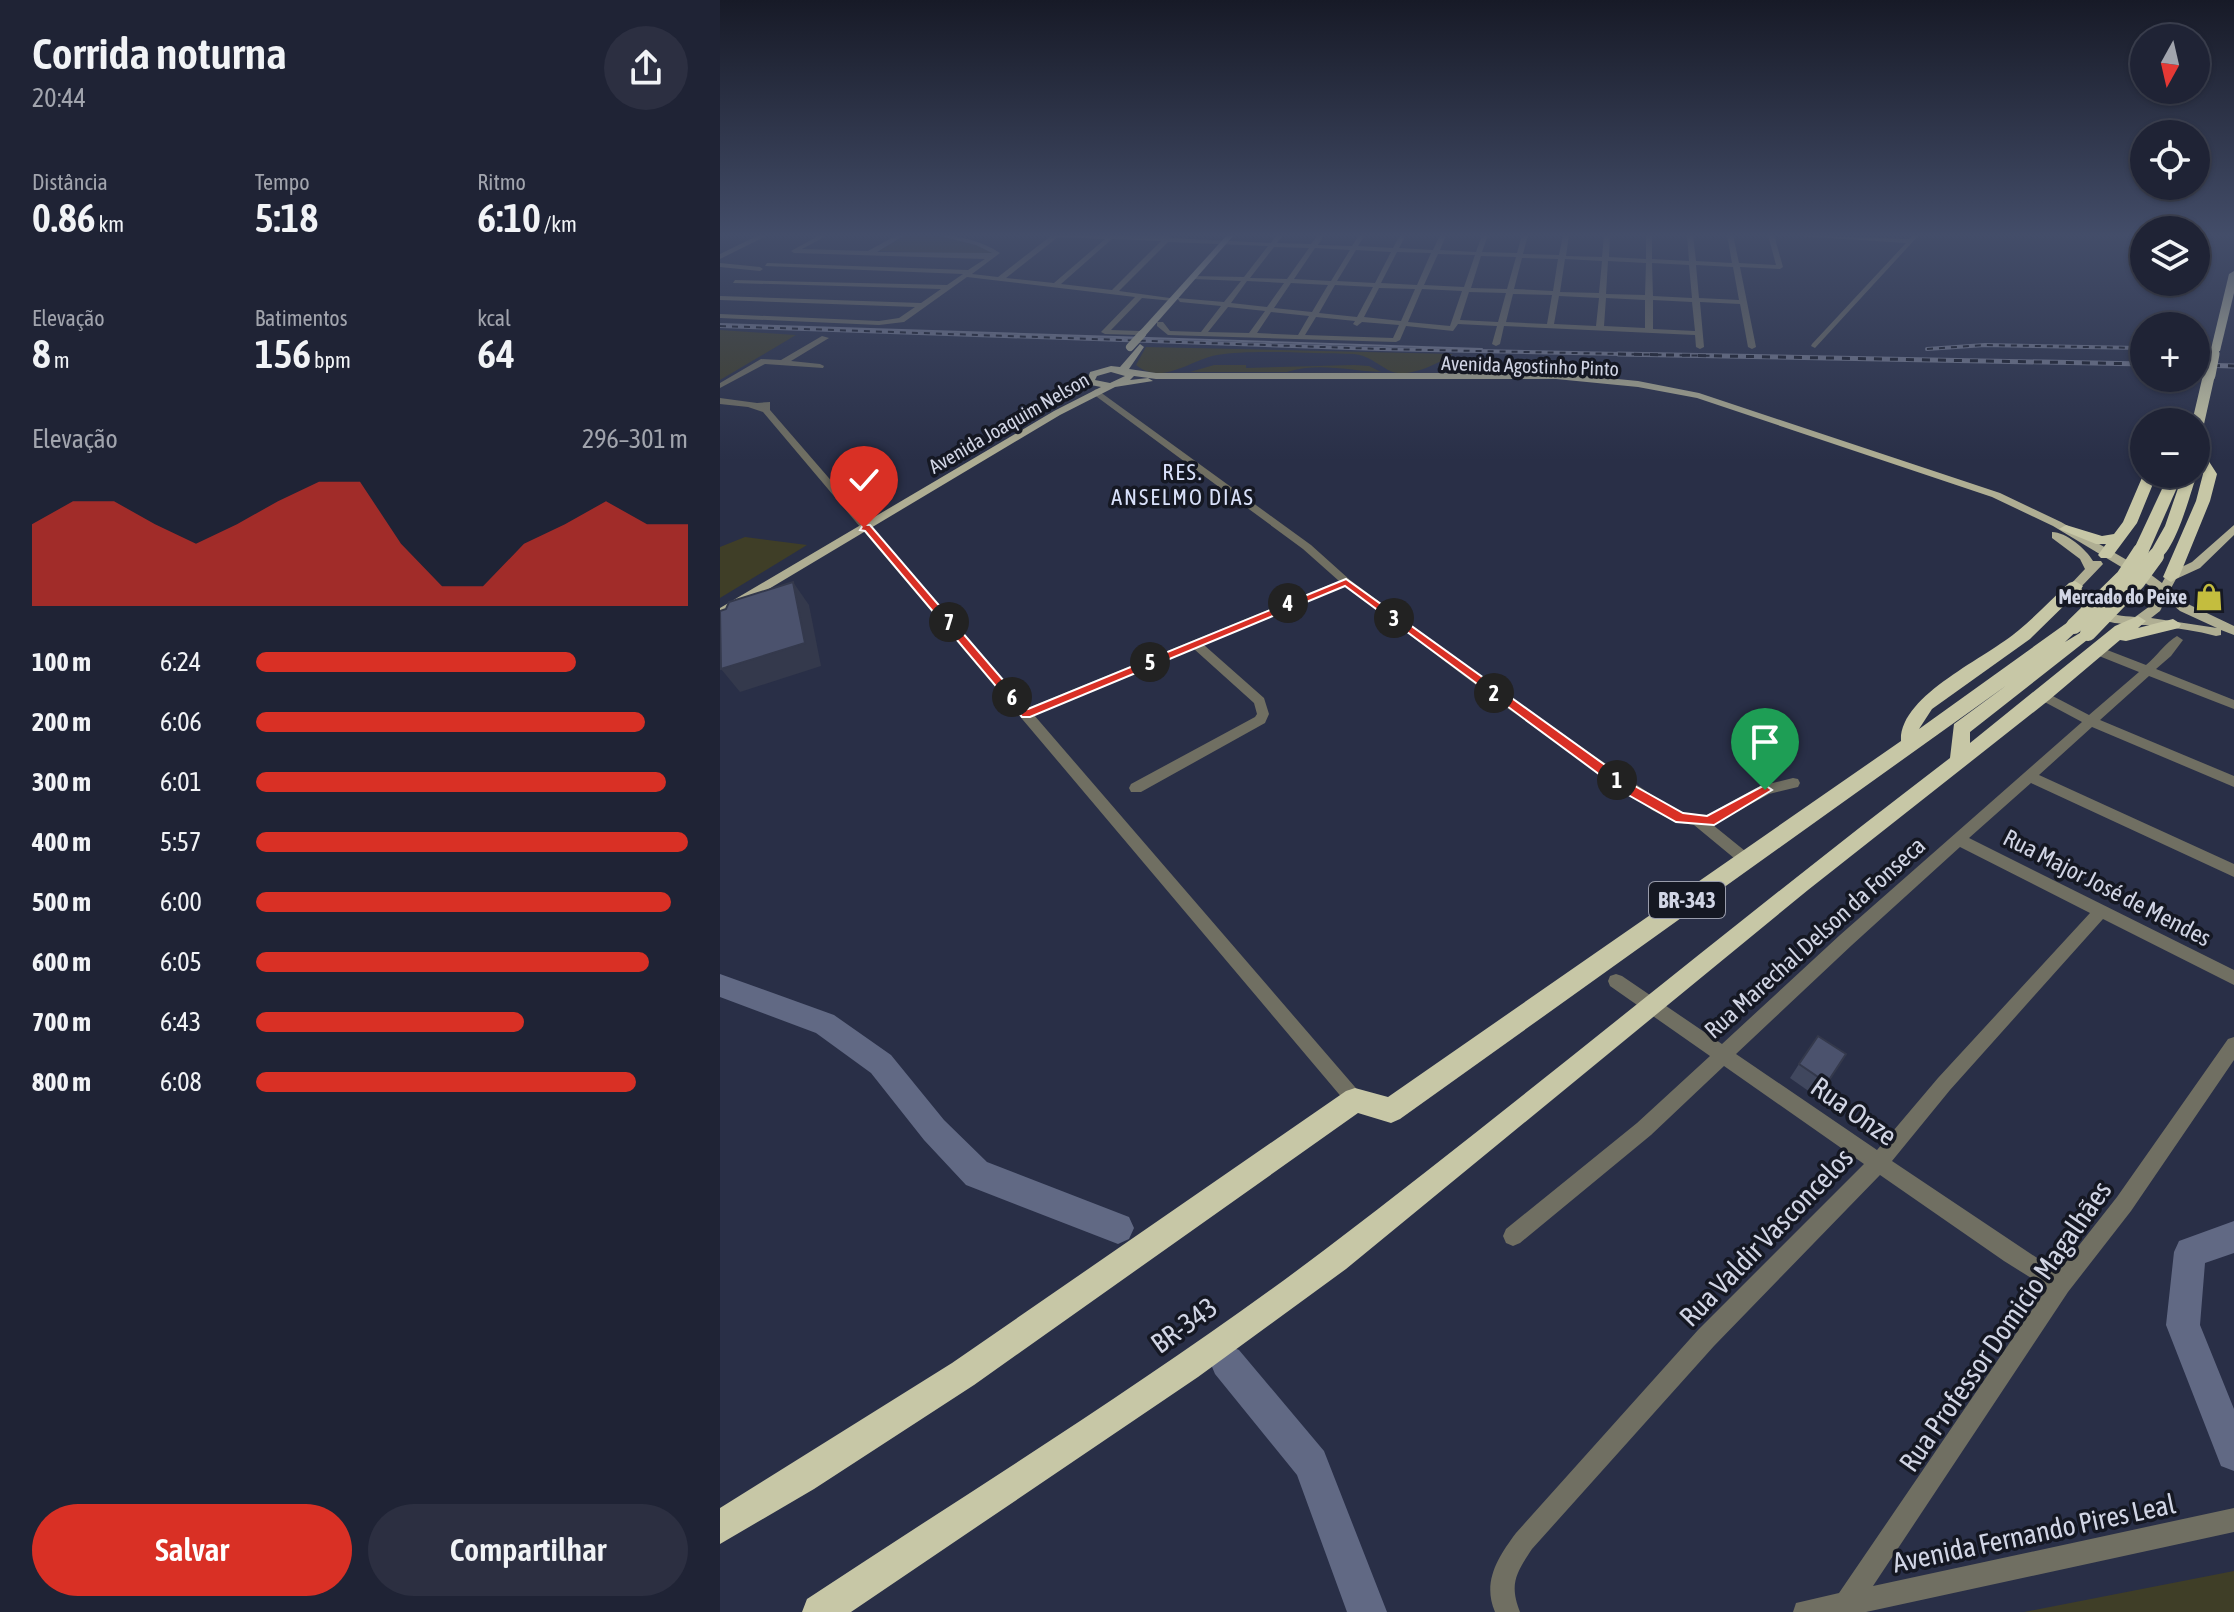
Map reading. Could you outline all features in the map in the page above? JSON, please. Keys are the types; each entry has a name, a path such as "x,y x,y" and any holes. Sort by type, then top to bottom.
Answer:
{"highway":[{"path":"2202,408 2225,310"},
{"path":"2106,555 2120,537 2144,488"},
{"name":"BR-343","path":"1355,1100 1391,1110 1745,859 1911,744 1992,696 2081,630 2137,582 2171,488"},
{"name":"BR-343","path":"2148,554 2172,526 2185,488"},
{"path":"2171,577 2195,524 2206,488"},
{"path":"2066,529 2101,541 2120,537"},
{"path":"1911,744 1910,727 1926,705 2024,635 2075,586"},
{"path":"2100,650 2121,630 2138,621"},
{"path":"2100,650 2143,629 2175,632"},
{"name":"BR-343","path":"820,1612 1187,1366 1336,1259 1650,1004 2100,650"},
{"name":"BR-343","path":"1959,761 1961,729 1992,696"},
{"path":"720,1527 824,1466 1094,1284 1355,1100"}],"main road":[{"name":"Avenida Joaquim Nelson","path":"720,614 1093,387 1114,386 1130,377 1125,371 1135,347 1143,334 1167,310"},
{"name":"Avenida Joaquim Nelson","path":"1143,334 1160,324 1170,310"},
{"name":"Avenida Joaquim Nelson","path":"1093,387 1090,377 1135,347"},
{"name":"Avenida Agostinho Pinto","path":"1104,370 1156,376 1556,376 1638,384 1731,406 1996,495 2066,529 2133,569"},
{"name":"Avenida Agostinho Pinto","path":"1114,386 1158,380 1541,380 1639,389 1743,416 2003,506 2036,522 2066,542 2088,561 2091,570"},
{"name":"Avenida Joaquim Nelson","path":"720,606 864,524"},
{"path":"2138,621 2155,608 2171,577 2196,565 2234,529"},
{"path":"2106,555 2075,586 2081,602 2089,610 2119,621 2138,621 2175,632 2234,638"},
{"path":"2091,570 2113,567 2133,569 2201,617 2234,631"}],"street":[{"path":"751,317 763,310"},
{"path":"720,316 879,323 901,320 915,310"},
{"path":"1126,310 1105,332 1143,334"},
{"path":"1203,334 1221,310"},
{"path":"1251,336 1268,310"},
{"path":"1271,310 1405,324 1501,324 1698,333"},
{"path":"1300,337 1315,310"},
{"path":"1349,339 1364,310"},
{"path":"1160,324 1166,333 1392,340 1399,337 1411,310"},
{"path":"1454,325 1459,310"},
{"path":"1496,344 1505,310"},
{"path":"1550,326 1552,310"},
{"path":"1600,329 1601,310"},
{"path":"1649,310 1649,331"},
{"path":"1696,310 1700,347"},
{"path":"1745,310 1752,347"},
{"path":"1815,346 1848,310"},
{"path":"782,363 825,338"},
{"path":"720,386 764,361 820,366"},
{"path":"1093,387 1315,552 1346,582 1504,700 1628,788 1680,818 1700,822 1719,817 1765,790 1793,783"},
{"path":"720,401 767,404 766,410 1355,1100"},
{"path":"1026,714 1346,582"},
{"name":"Rua Marechal Delson da Fonseca","path":"1513,1236 1644,1129 2174,647 2175,632"},
{"path":"1136,788 1260,720 1263,714 1260,701 1195,643"},
{"path":"2100,650 2234,705"},
{"path":"2043,696 2090,721 2234,782"},
{"path":"2029,776 2234,871"},
{"path":"1700,822 1745,859"},
{"name":"Rua Major José de Mendes","path":"1959,840 2234,978"},
{"name":"Rua Valdir Vasconcelos","path":"1508,1612 1502,1576 1506,1564 1524,1541 1706,1338 1878,1163 1944,1084 2100,912"},
{"name":"Rua Onze","path":"1616,981 1878,1163 2061,1285"},
{"name":"Rua Professor Domicio Magalhães","path":"1846,1604 2061,1285 2124,1204 2234,1045"},
{"name":"Avenida Fernando Pires Leal","path":"1846,1604 2234,1520"},
{"path":"1805,1612 1846,1604"}],"shaded area":[{"path":"720,330 796,335 720,380"},
{"path":"1146,347 1453,354 1430,366 1404,373 1388,370 1359,355 1266,352 1217,355 1176,370 1156,373 1136,365"},
{"path":"1214,365 1246,365 1246,368 1354,365 1369,366 1381,372 1322,367 1287,372 1190,372"},
{"path":"745,537 807,545 720,598 720,547"},
{"path":"2234,1571 2234,1612 2024,1612"}],"building":[{"path":"793,582 805,643 721,669 720,611 726,609 729,602"},
{"path":"1818,1036 1846,1054 1827,1083 1799,1064"}],"waterway":[{"path":"720,985 825,1024 881,1064 934,1130 977,1174 1118,1228"},
{"path":"2234,1237 2190,1252 2183,1325 2234,1453"},
{"path":"1227,1362 1311,1464 1367,1612"}],"tram line":[{"path":"720,324 1482,349"}],"railway":[{"path":"720,326 1380,349 1681,355"},
{"path":"1927,349 1985,345 2130,348"},
{"path":"1618,354 1681,355"},
{"path":"1681,355 2130,364"},
{"path":"1681,355 1720,356"},
{"path":"2210,365 2234,366"}],"place":[{"name":"Mercado do Peixe","path":"2209,597"}],"district":[{"name":"RES. ANSELMO DIAS","path":"1183,484"}],"route":[{"path":"864,528 896,560 1026,714 1346,582 1628,788 1680,818 1709,821 1765,790"}]}
